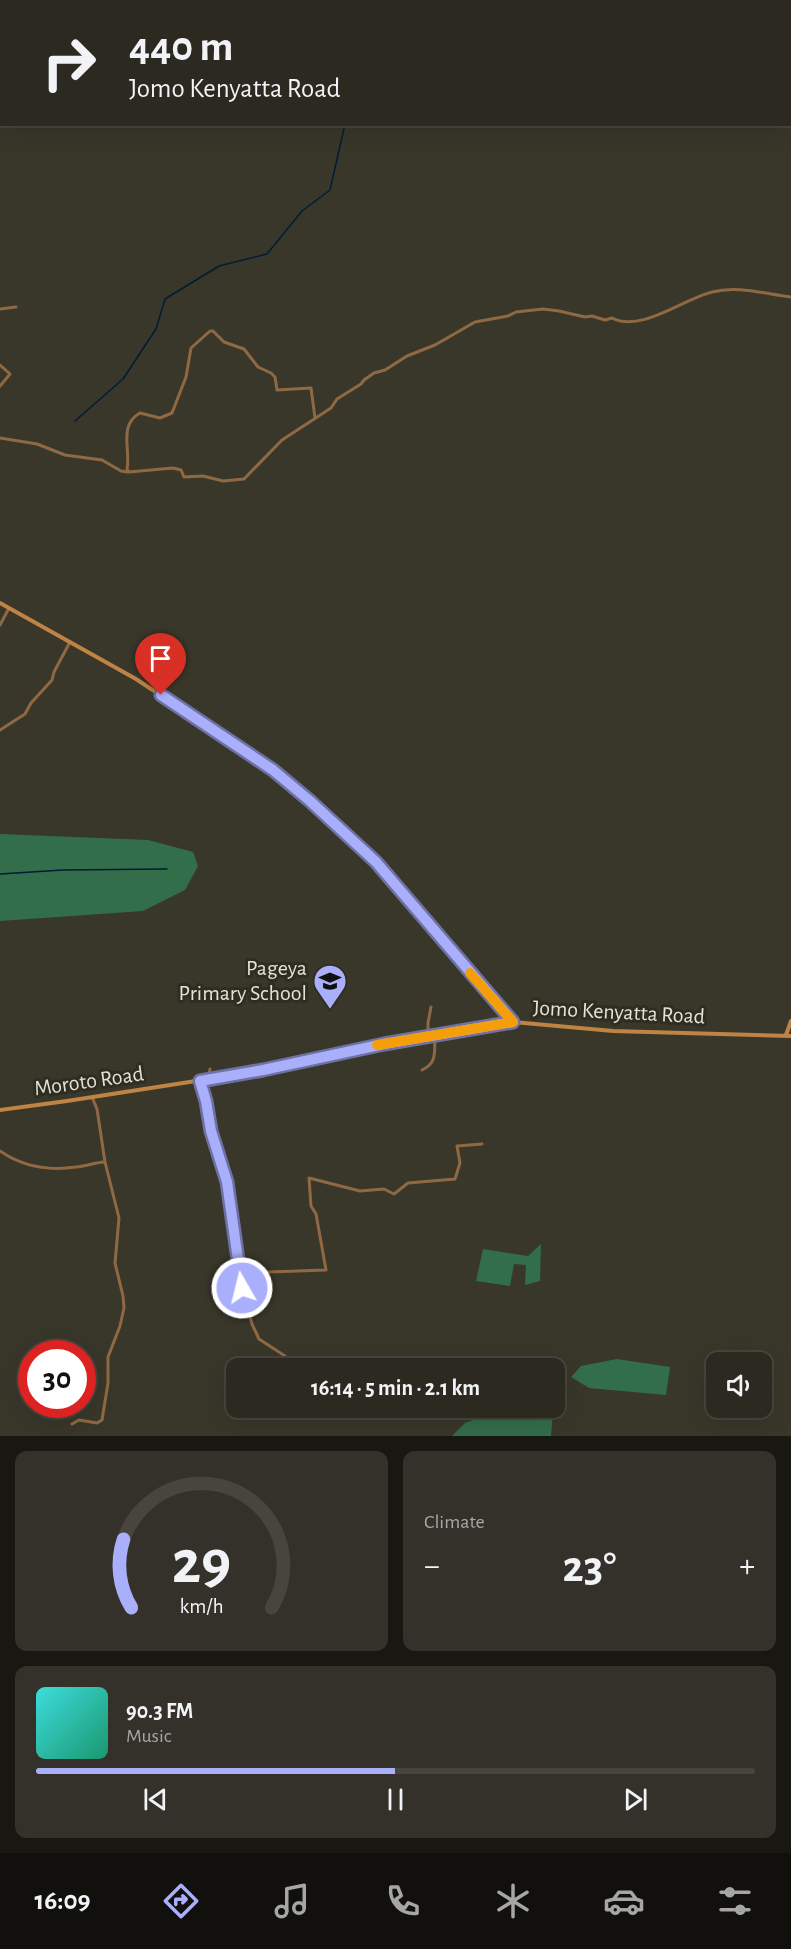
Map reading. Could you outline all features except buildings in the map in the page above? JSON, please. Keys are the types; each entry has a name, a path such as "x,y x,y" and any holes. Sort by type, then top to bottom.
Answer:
{"main road":[{"path":"0,603 136,680 273,770 376,862 513,1022"},
{"path":"789,1035 791,1021"},
{"name":"Jomo Kenyatta Road","path":"200,1081 384,1044 513,1022 613,1031 789,1035"},
{"name":"Moroto Road","path":"0,1110 200,1081"}],"street":[{"path":"0,438 37,444 65,455 102,460 121,471 173,468 181,470 184,477 203,476 222,481 244,479 282,440 331,408 337,399 342,398 374,373 385,370 407,356 435,345 475,322 508,316 516,312 543,309 559,310 605,320 612,318 620,322 648,320 693,298 730,289 791,297"},
{"path":"0,309 16,307"},
{"path":"129,472 126,438 134,417 140,413 160,418 172,413 186,376 191,348 210,331 213,331 224,342 244,349 258,367 275,377 277,390 291,391 311,388 315,418"},
{"path":"0,365 10,374 0,386"},
{"path":"0,625 9,608"},
{"path":"0,730 25,714 52,680 70,642"},
{"path":"428,1036 431,1007"},
{"path":"422,1070 430,1066 435,1057 435,1035"},
{"path":"208,1078 210,1069"},
{"path":"200,1081 211,1131 227,1182 242,1288 256,1335 271,1349 286,1358"},
{"path":"72,1424 79,1420 97,1423 102,1420 108,1383 108,1357 124,1308 115,1263 119,1218 105,1162 97,1109 92,1097"},
{"path":"240,1273 326,1270 316,1214 311,1206 309,1178 360,1191 384,1190 394,1194 408,1183 455,1179 460,1163 457,1146 482,1144"},
{"path":"0,1151 27,1165 44,1169 73,1168 105,1162"}],"green space":[{"path":"0,834 148,840 193,852 198,866 185,890 143,911 0,921"},
{"path":"541,1244 540,1281 525,1285 526,1265 514,1264 510,1286 476,1281 483,1249 528,1256"},
{"path":"617,1359 670,1367 666,1395 589,1388 571,1377 581,1366"},
{"path":"479,1418 552,1418 551,1436 452,1436 465,1423"}],"waterway":[{"path":"75,421 123,379 156,329 165,299 219,266 267,254 302,211 330,190 345,126"},
{"path":"0,874 63,870 167,869"}],"slow traffic":[{"path":"377,1045 513,1022 470,973"}],"place":[{"name":"Pageya Primary School","path":"330,1010"}],"route":[{"path":"161,695 273,770 376,862 513,1022 384,1044 200,1081 211,1131 227,1182 242,1288"}]}
